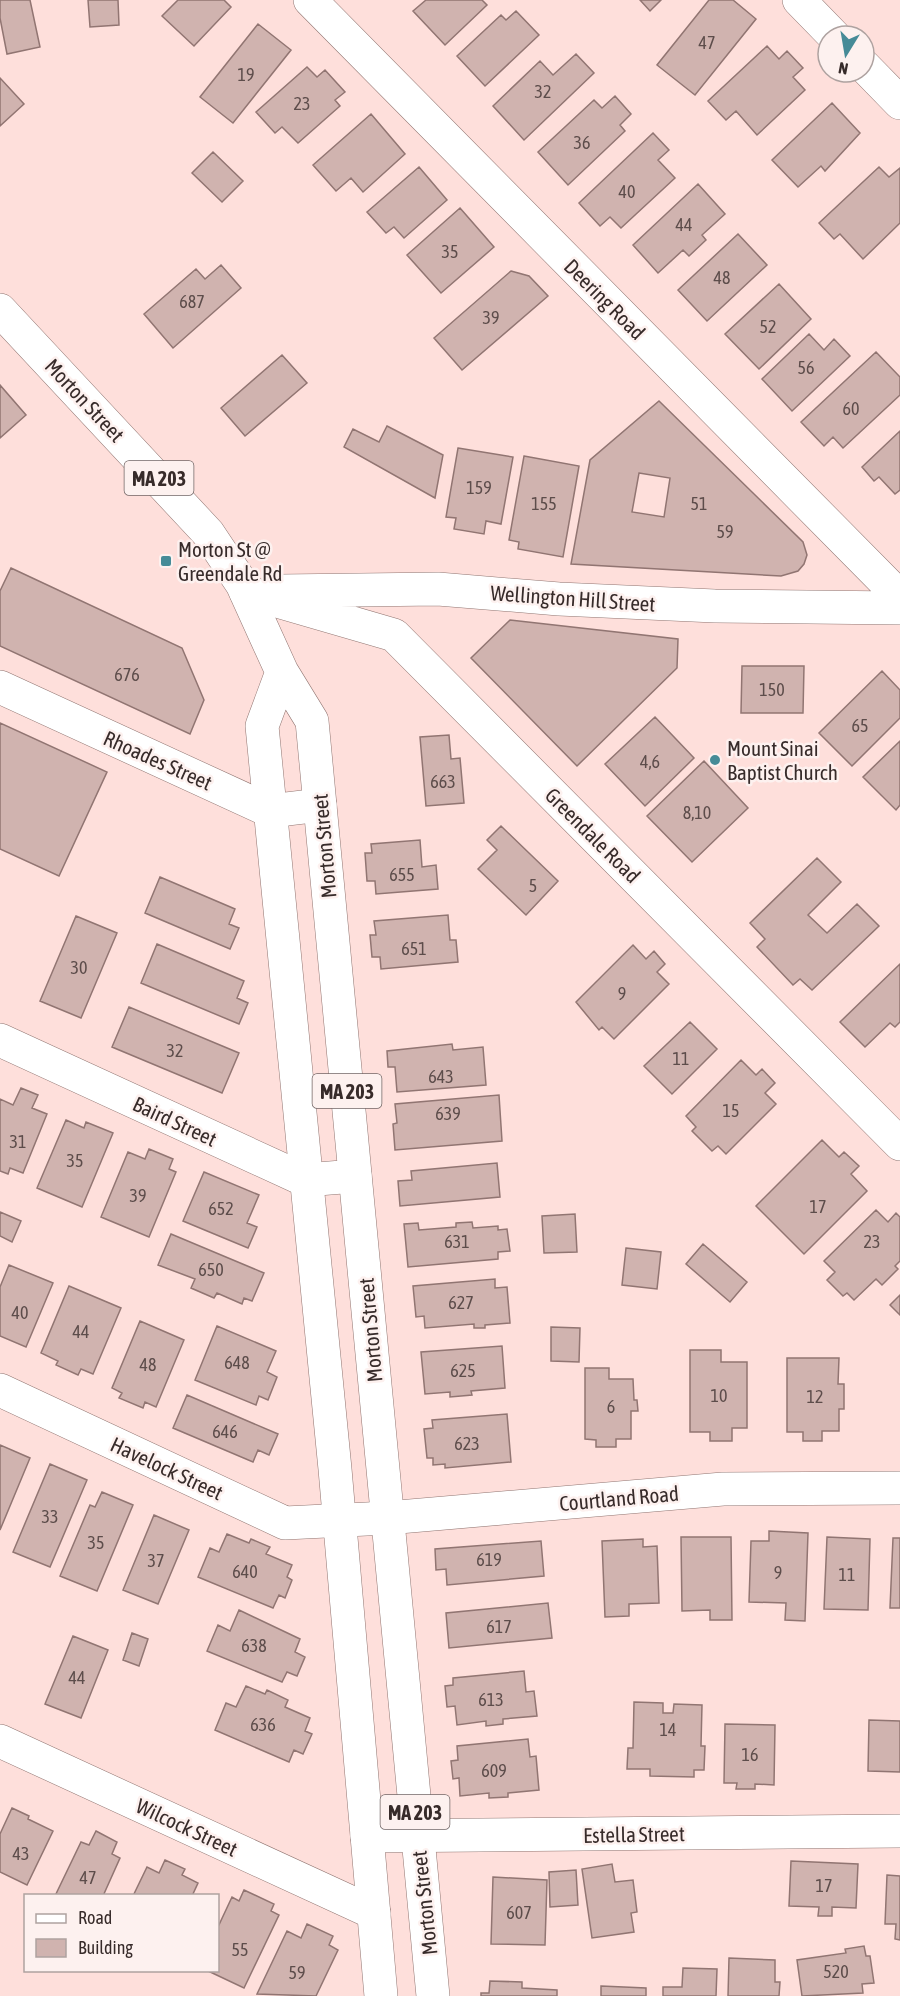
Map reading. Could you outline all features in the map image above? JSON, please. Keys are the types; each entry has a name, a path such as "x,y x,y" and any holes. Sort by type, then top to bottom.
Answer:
{"main road":[{"name":"Deering Road","path":"310,0 900,597"},
{"path":"799,0 822,24"},
{"path":"876,78 900,103"},
{"name":"Morton Street","path":"0,310 208,533 246,592 282,672 312,721 433,1996"},
{"name":"Wellington Hill Street","path":"246,592 438,589 559,599 704,605 900,608"},
{"name":"Greendale Road","path":"246,592 394,635 900,1144"},
{"name":"MA 203","path":"282,672 262,726 339,1521 381,1996"},
{"name":"Rhoades Street","path":"0,687 270,811"},
{"path":"270,811 320,805"},
{"name":"Baird Street","path":"0,1040 305,1180 355,1176"},
{"name":"Havelock Street","path":"0,1390 285,1523 339,1521"},
{"name":"Courtland Road","path":"339,1521 723,1489 900,1488"},
{"name":"Wilcock Street","path":"0,1740 374,1913"},
{"name":"Estella Street","path":"367,1836 900,1831"}],"building":[{"path":"0,0 30,0 40,47 7,54 0,18"},
{"path":"88,0 118,0 119,25 90,27"},
{"path":"178,0 224,0 231,7 194,46 162,16"},
{"path":"426,0 482,0 487,5 445,45 413,11"},
{"path":"640,0 661,0 650,11"},
{"path":"709,0 733,0 756,19 695,95 657,65"},
{"path":"516,11 539,35 485,86 457,56 501,15 506,20"},
{"path":"258,24 291,50 233,123 200,97"},
{"path":"767,46 779,59 787,51 803,68 793,77 805,90 757,135 736,111 726,120 708,101"},
{"path":"576,54 594,73 524,140 493,106 540,61 553,75"},
{"path":"307,67 317,77 325,70 345,92 335,100 340,106 298,143 282,127 275,133 256,112"},
{"path":"0,78 24,104 0,126"},
{"path":"615,96 631,114 620,125 625,131 568,185 538,152 594,100 602,108"},
{"path":"832,103 860,133 825,171 821,166 798,187 772,160"},
{"path":"371,114 405,154 363,192 351,178 336,191 313,165"},
{"path":"653,133 669,150 658,160 675,178 621,228 610,217 600,226 579,203"},
{"path":"213,152 243,181 222,202 192,173"},
{"path":"419,167 447,200 404,238 394,227 386,233 367,212"},
{"path":"879,167 889,177 900,168 900,223 863,259 840,234 834,239 819,223"},
{"path":"698,184 725,214 702,235 706,240 689,256 683,250 658,273 633,245"},
{"path":"460,208 494,247 441,293 407,255"},
{"path":"738,234 767,265 707,321 678,290"},
{"path":"221,265 241,288 173,348 144,314 196,269 205,279"},
{"path":"511,271 529,276 548,296 462,370 434,338"},
{"path":"779,284 811,319 759,369 725,334"},
{"path":"809,334 824,350 834,339 850,356 792,411 762,379"},
{"path":"876,352 900,377 900,395 843,448 833,437 824,446 801,422"},
{"path":"282,355 307,383 245,436 221,408"},
{"path":"0,385 26,415 0,438"},
{"path":"659,401 803,542 807,555 804,564 798,571 781,576 571,564 590,460","holes":["639,473 670,478 664,517 632,512"]},
{"path":"387,426 443,455 435,498 344,447 353,429 379,442"},
{"path":"900,431 900,490 895,494 879,477 874,481 862,467"},
{"path":"458,448 513,457 501,524 486,521 484,534 454,529 456,518 446,517"},
{"path":"524,456 579,466 563,557 518,549 519,542 509,540"},
{"path":"11,568 182,648 204,700 190,734 0,646 0,591"},
{"path":"510,620 678,639 677,668 577,766 471,658"},
{"path":"742,666 804,666 803,713 741,713"},
{"path":"882,671 900,690 900,718 852,766 819,733"},
{"path":"655,717 694,758 645,806 605,764"},
{"path":"0,723 107,772 59,876 0,849"},
{"path":"449,735 451,759 460,758 464,803 426,806 420,737"},
{"path":"900,741 900,805 896,810 863,777"},
{"path":"704,761 748,808 692,862 647,816"},
{"path":"501,826 558,881 526,915 478,869 497,850 487,840"},
{"path":"420,840 422,867 436,865 438,889 376,894 375,881 367,881 365,853 372,853 371,844"},
{"path":"817,858 841,882 808,915 827,933 857,904 879,926 812,990 800,979 793,985 757,947 765,939 750,923"},
{"path":"160,877 235,909 229,924 239,928 230,949 145,913"},
{"path":"448,915 450,940 456,940 458,962 381,969 380,957 372,957 370,935 376,935 374,921"},
{"path":"76,916 117,933 81,1018 40,1001"},
{"path":"157,944 244,981 237,998 248,1003 239,1024 141,983"},
{"path":"633,945 646,959 654,951 665,964 657,972 669,984 614,1039 602,1027 599,1030 576,1002"},
{"path":"900,964 900,1022 895,1027 890,1023 865,1047 840,1022"},
{"path":"129,1007 239,1053 222,1093 112,1047"},
{"path":"690,1022 717,1049 672,1094 644,1066"},
{"path":"452,1044 453,1050 483,1047 486,1085 397,1092 395,1067 388,1067 387,1051"},
{"path":"741,1060 756,1075 762,1069 775,1083 765,1093 776,1104 726,1154 718,1146 712,1151 692,1131 696,1127 686,1116"},
{"path":"21,1088 38,1095 32,1108 47,1114 23,1173 10,1168 8,1174 0,1171 0,1099 13,1105"},
{"path":"499,1095 502,1141 395,1150 393,1124 397,1123 395,1104"},
{"path":"66,1120 84,1128 86,1122 113,1133 82,1207 37,1188"},
{"path":"822,1140 839,1157 844,1152 859,1166 851,1174 867,1191 804,1254 756,1206"},
{"path":"149,1149 173,1159 169,1169 176,1172 149,1237 101,1217 128,1152 145,1159"},
{"path":"497,1163 500,1197 400,1206 398,1181 412,1180 411,1171"},
{"path":"204,1172 259,1195 247,1223 257,1227 248,1248 183,1221"},
{"path":"876,1210 888,1222 896,1213 900,1217 900,1261 895,1266 898,1269 882,1285 876,1279 854,1300 847,1293 843,1296 827,1280 835,1272 824,1261"},
{"path":"0,1212 21,1221 12,1242 0,1236"},
{"path":"575,1214 577,1252 544,1253 542,1216"},
{"path":"472,1222 473,1228 498,1226 498,1230 507,1229 510,1251 498,1252 498,1259 408,1267 404,1224 418,1223 419,1230 456,1227 456,1223"},
{"path":"171,1234 264,1273 252,1301 244,1298 242,1304 217,1293 214,1298 191,1288 195,1279 158,1265"},
{"path":"703,1244 747,1282 730,1302 686,1264"},
{"path":"626,1248 661,1252 657,1289 622,1285"},
{"path":"9,1265 53,1283 26,1347 0,1336 0,1287"},
{"path":"495,1279 495,1288 507,1287 510,1323 485,1325 485,1328 474,1328 474,1324 425,1328 424,1316 416,1317 413,1286"},
{"path":"69,1286 121,1308 93,1374 81,1369 78,1375 56,1365 58,1361 41,1353"},
{"path":"900,1295 900,1315 890,1305"},
{"path":"140,1321 184,1340 156,1407 145,1402 143,1408 119,1398 122,1393 112,1388"},
{"path":"217,1326 276,1351 267,1372 277,1377 268,1400 259,1396 256,1405 195,1380"},
{"path":"551,1327 580,1328 579,1362 551,1361"},
{"path":"502,1346 505,1388 471,1391 472,1395 450,1397 450,1392 425,1394 421,1352"},
{"path":"690,1350 721,1350 721,1362 747,1362 747,1428 732,1428 732,1441 710,1441 710,1432 690,1432"},
{"path":"787,1358 839,1358 838,1384 844,1384 844,1409 839,1409 839,1431 822,1431 822,1441 803,1441 803,1432 787,1432"},
{"path":"585,1368 609,1368 609,1379 633,1379 634,1400 637,1400 638,1411 631,1411 631,1439 616,1439 616,1447 596,1447 596,1440 585,1439"},
{"path":"187,1395 278,1434 269,1455 258,1450 253,1462 173,1428"},
{"path":"507,1414 511,1462 445,1468 445,1464 433,1465 433,1458 427,1458 424,1429 433,1428 432,1420"},
{"path":"0,1445 30,1458 0,1530"},
{"path":"50,1464 87,1480 50,1567 13,1552"},
{"path":"102,1492 133,1505 97,1591 60,1576 90,1505 95,1507"},
{"path":"154,1515 189,1530 158,1604 123,1590"},
{"path":"769,1531 808,1533 805,1621 785,1620 786,1603 749,1602 751,1541 769,1541"},
{"path":"227,1534 249,1543 251,1539 270,1547 266,1554 292,1565 287,1577 292,1580 285,1598 279,1595 273,1608 198,1577 210,1548 219,1552"},
{"path":"681,1537 731,1537 732,1620 710,1620 710,1610 682,1611"},
{"path":"827,1537 870,1539 868,1610 824,1609"},
{"path":"893,1538 900,1538 900,1608 890,1608"},
{"path":"643,1539 643,1547 657,1546 659,1603 629,1604 629,1616 605,1617 602,1541"},
{"path":"541,1541 544,1576 447,1585 446,1569 436,1570 435,1549"},
{"path":"548,1603 552,1638 449,1648 446,1613"},
{"path":"239,1610 300,1639 295,1652 305,1657 297,1676 287,1672 282,1682 207,1651 218,1625 230,1631"},
{"path":"132,1633 148,1639 139,1666 123,1660"},
{"path":"73,1636 108,1650 81,1718 45,1704"},
{"path":"524,1671 526,1692 534,1691 537,1716 503,1719 503,1724 486,1726 486,1721 457,1725 455,1706 447,1707 445,1686 453,1685 453,1678"},
{"path":"246,1686 265,1694 267,1690 288,1700 285,1707 310,1718 305,1731 312,1734 303,1754 294,1750 289,1762 215,1730 226,1703 236,1707"},
{"path":"634,1702 663,1703 663,1713 673,1713 674,1704 702,1705 701,1746 705,1746 704,1770 694,1770 694,1777 650,1776 650,1769 627,1769 628,1748 633,1748"},
{"path":"869,1720 900,1721 900,1772 868,1771"},
{"path":"725,1724 775,1725 774,1785 755,1784 755,1789 736,1789 737,1783 724,1783"},
{"path":"528,1739 530,1757 536,1756 539,1790 508,1793 508,1797 489,1798 489,1793 460,1796 459,1778 453,1779 451,1761 458,1760 457,1746"},
{"path":"12,1808 53,1831 27,1885 0,1872 0,1834"},
{"path":"96,1831 117,1842 112,1854 120,1858 104,1894 56,1894 81,1842 89,1845"},
{"path":"165,1860 185,1869 182,1875 198,1883 193,1894 134,1894 147,1867 159,1873"},
{"path":"791,1861 858,1864 856,1908 832,1907 832,1916 818,1916 819,1907 789,1906"},
{"path":"612,1864 615,1882 633,1880 637,1912 631,1913 634,1932 592,1938 582,1869"},
{"path":"576,1870 578,1905 550,1907 549,1872"},
{"path":"887,1875 900,1876 900,1940 895,1939 896,1924 885,1924"},
{"path":"493,1877 547,1880 545,1945 491,1944"},
{"path":"244,1890 274,1904 271,1911 279,1915 244,1988 210,1972 219,1972 219,1925 232,1897 239,1901"},
{"path":"307,1924 333,1936 329,1945 338,1950 316,1996 257,1994 287,1931 301,1938"},
{"path":"864,1946 866,1956 870,1956 874,1983 862,1984 863,1993 802,1996 797,1960 846,1953 845,1949"},
{"path":"729,1958 775,1960 775,1982 780,1982 779,1996 728,1996"},
{"path":"683,1968 717,1969 716,1996 663,1996 663,1987 682,1987"},
{"path":"490,1981 522,1982 522,1988 557,1990 557,1996 481,1996 481,1993 489,1993"},
{"path":"601,1986 646,1988 646,1996 601,1996"}],"place":[{"name":"Morton St @ Greendale Rd","path":"166,561"},
{"name":"Mount Sinai Baptist Church","path":"715,760"}]}
